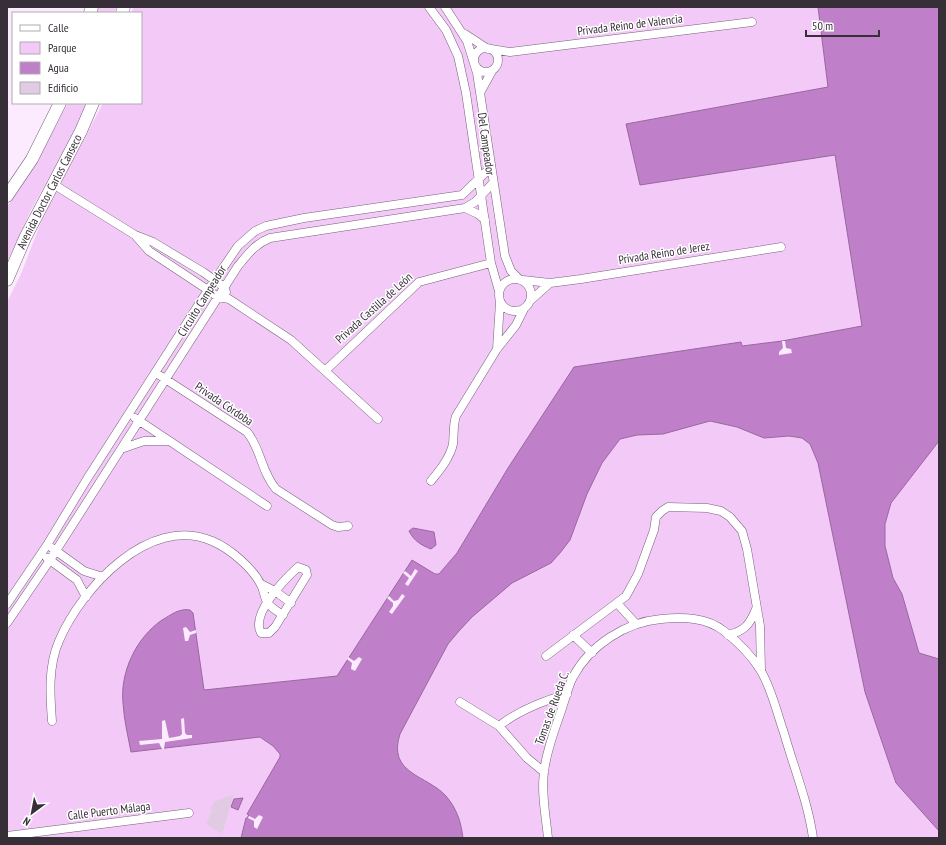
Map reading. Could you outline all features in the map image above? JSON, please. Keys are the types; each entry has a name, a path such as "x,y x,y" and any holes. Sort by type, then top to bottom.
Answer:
{"main road":[{"path":"7,196 32,159 60,104"},
{"name":"Avenida Doctor Carlos Canseco","path":"8,276 25,238 54,184 93,104"}],"street":[{"name":"Del Campeador","path":"429,7 446,30 458,56 464,83 491,263 499,291"},
{"name":"Del Campeador","path":"445,7 467,41 475,64 481,91 493,183 505,256 511,271 521,280"},
{"name":"Privada Reino de Valencia","path":"489,49 510,52 752,22"},
{"name":"Del Campeador","path":"461,31 470,39 489,49"},
{"path":"464,83 475,64 477,53 482,49 489,49 497,55 498,64"},
{"path":"481,91 502,57 510,52"},
{"path":"458,56 475,64 484,72 492,71"},
{"name":"Circuito Campeador","path":"7,604 47,545 208,290 244,239 266,226 304,218 462,195 491,167"},
{"path":"465,208 470,206 493,183"},
{"path":"54,184 135,235 153,242 215,280 224,287 229,298"},
{"path":"465,208 478,214 485,220"},
{"name":"Circuito Campeador","path":"50,560 224,287 252,248 260,242 270,238 465,208"},
{"path":"339,214 341,228"},
{"name":"Circuito Campeador","path":"135,235 149,251 208,290"},
{"path":"244,239 252,248"},
{"name":"Privada Reino de Jerez","path":"521,280 550,283 781,247"},
{"name":"Privada Castilla de León","path":"326,370 419,282 491,263"},
{"path":"497,349 500,302 499,291 501,286 508,280 521,280 531,289 531,300"},
{"path":"431,482 440,470 452,445 453,423 456,416 497,349 509,336 524,309 531,300 550,283"},
{"path":"208,290 218,297 229,298 291,340 326,370 378,419"},
{"path":"500,302 503,306 513,311 524,309"},
{"name":"Privada Córdoba","path":"156,373 247,432 253,439 266,474 276,488 332,525 338,527 348,526"},
{"path":"129,414 267,506"},
{"path":"120,450 144,441 171,441"},
{"path":"546,656 626,596 638,574 654,530 656,517 668,507 707,508 721,511 730,517 742,531 748,549 760,626 761,672"},
{"path":"52,722 50,689 52,665 59,642 76,611 103,577 128,554 147,544 172,537 188,535 212,541 226,548 241,560 261,584 267,603 283,615"},
{"path":"47,545 84,571 103,577"},
{"path":"41,554 77,580 86,597"},
{"path":"7,623 50,560"},
{"path":"298,567 306,570 307,575 291,603 269,634 261,633 259,629 260,622 267,603 298,567"},
{"path":"261,584 276,591 291,603"},
{"path":"617,603 636,624"},
{"path":"728,635 739,633 751,622 756,608"},
{"name":"Tomas de Rueda C.","path":"548,838 544,772 552,737 573,677 584,661 612,636 636,624 656,620 694,618 705,622 728,635 751,657 761,672 769,688 800,786 813,838"},
{"path":"573,635 592,653"},
{"path":"499,726 511,717 546,700 567,694"},
{"path":"460,702 499,726 527,758 544,772"},
{"name":"Calle Puerto Málaga","path":"7,836 189,813"}],"green space":[{"path":"97,7 116,7 115,12 95,12"},
{"path":"133,7 939,7 939,838 7,838 7,302 21,274 41,222 102,104 142,104 142,12 132,12"},
{"path":"67,104 88,104 77,128 31,210 8,260 7,207 40,156"}],"water":[{"path":"818,7 939,7 939,441 891,503 885,524 885,546 893,578 902,594 919,653 939,659 939,831 896,783 865,692 818,463 810,444 802,438 789,436 764,438 737,427 710,421 663,434 637,435 620,439 602,463 587,494 570,540 560,553 551,563 512,583 472,617 448,644 400,734 397,747 399,758 404,766 438,789 450,801 458,816 463,838 241,838 246,818 249,815 247,814 280,757 280,754 273,746 260,737 131,752 124,709 124,679 127,668 137,646 153,627 162,620 179,611 190,610 193,613 204,690 337,676 412,560 435,574 439,574 457,553 508,468 574,367 741,342 742,346 782,341 862,326 835,155 640,185 626,124 828,87"},
{"path":"413,528 434,532 436,545 431,549 418,542 409,531"},
{"path":"243,798 238,810 231,807 234,799"}],"pier":[{"path":"782,341 785,341 786,348 791,349 792,353 779,355 779,352 783,348"},
{"path":"415,569 418,571 408,586 405,584 409,578 403,573 405,571 411,576"},
{"path":"402,594 405,596 392,614 389,612 393,606 393,603 387,598 389,596 394,601 398,600"},
{"path":"186,627 190,632 196,630 196,633 190,635 188,641 185,641 183,628"},
{"path":"348,657 354,661 359,657 362,659 355,671 351,669 352,663 347,659"},
{"path":"184,718 185,733 187,735 192,735 192,738 165,742 164,749 162,749 159,743 140,745 139,741 162,739 162,721 165,720 169,738 180,736 182,734 181,719"},
{"path":"259,815 263,817 257,829 254,827 254,821 248,818 249,816 255,819"}],"building":[{"path":"234,794 222,834 206,824 212,810 210,809 214,802"}]}
